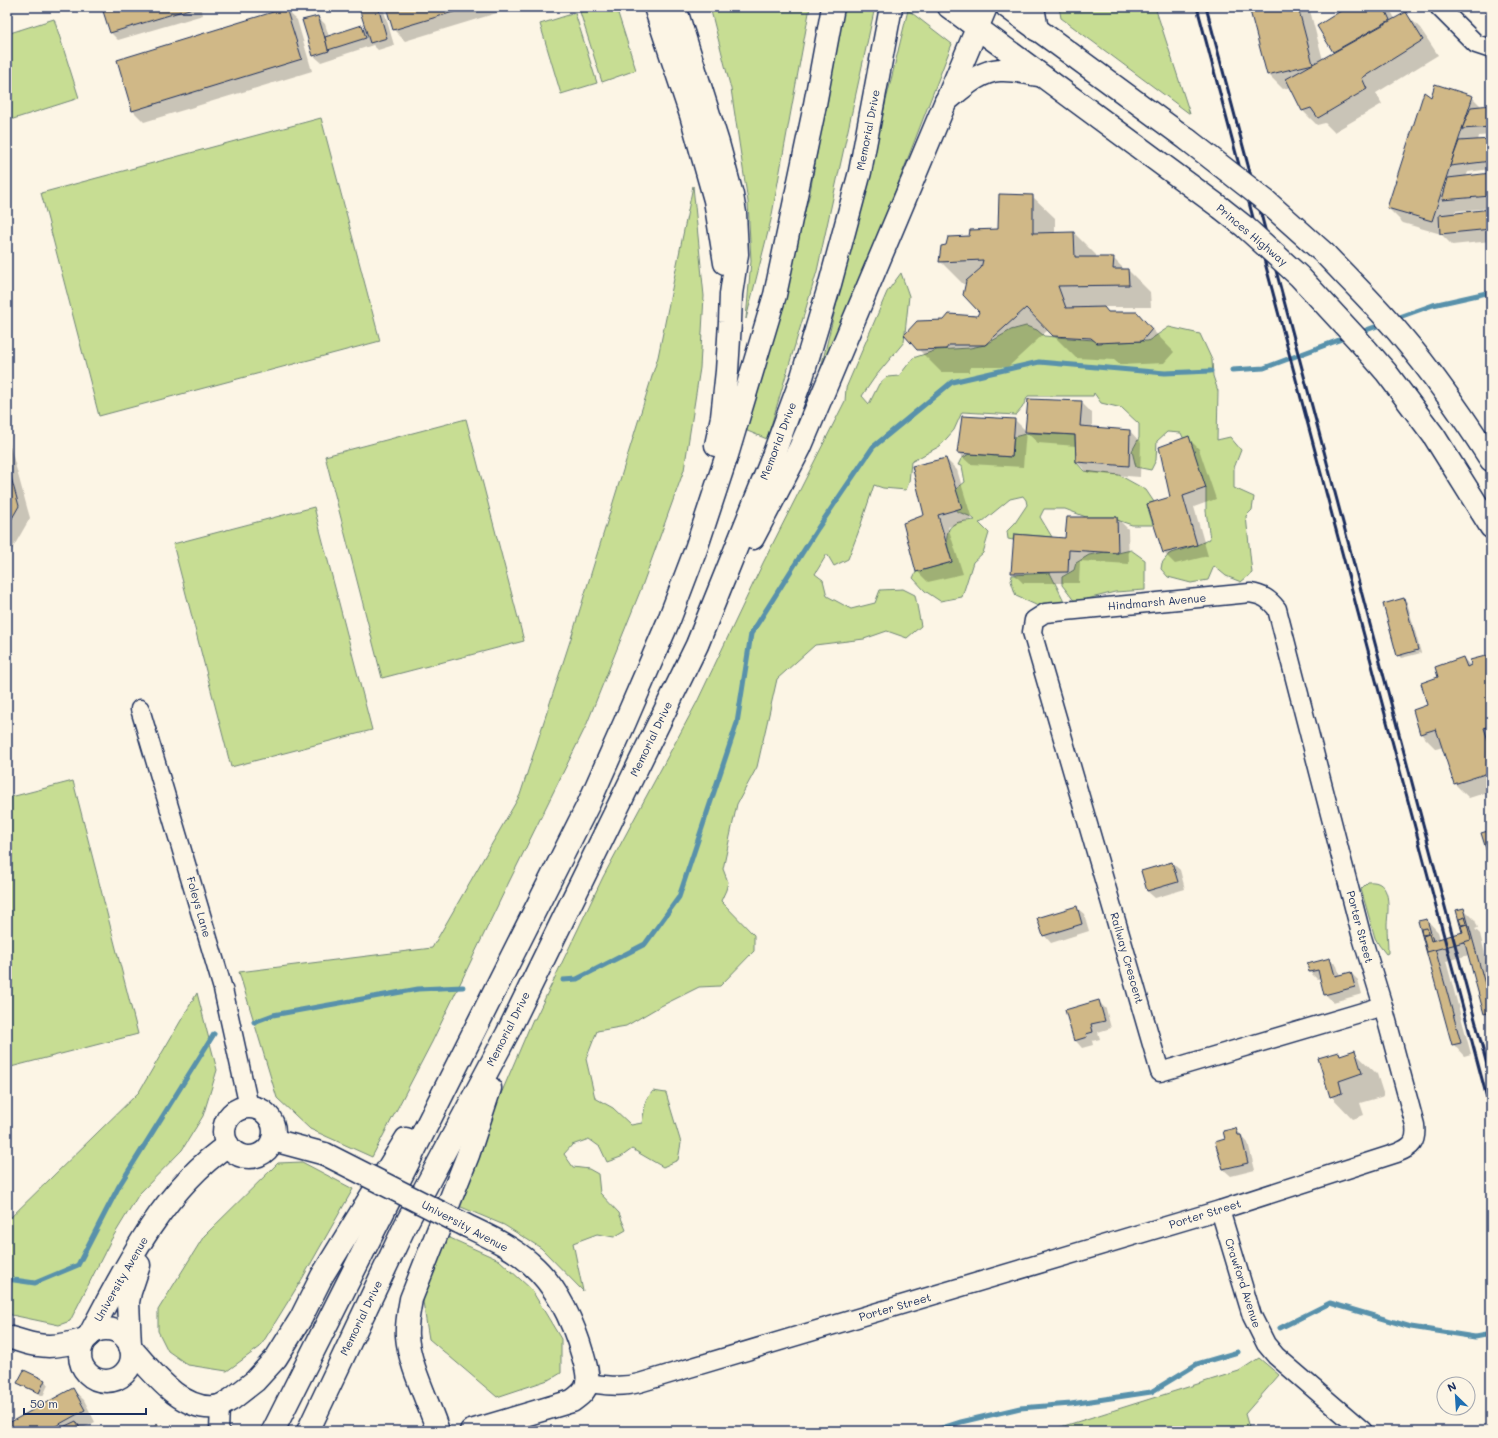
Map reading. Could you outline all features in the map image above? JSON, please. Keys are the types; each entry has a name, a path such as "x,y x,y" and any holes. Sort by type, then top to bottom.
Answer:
{"main road":[{"path":"655,7 691,115 715,200 731,294"},
{"path":"675,7 718,143 732,195 735,213 737,254 731,294 729,350 722,417 696,549"},
{"path":"273,1431 588,803 626,722 669,620 696,549 727,455 775,295 813,115 833,7"},
{"name":"Memorial Drive","path":"308,1431 405,1226 507,1034 697,645 770,464 802,377 830,284 860,172 890,7"},
{"name":"Princes Highway","path":"949,7 1221,208 1245,227 1299,276 1386,372 1434,436 1491,527"},
{"path":"697,645 800,448 986,7"},
{"path":"1007,7 1188,140 1266,201 1325,254 1384,316 1415,354 1469,426 1491,460"},
{"path":"1033,7 1037,30"},
{"path":"946,101 982,74 999,70 1009,70 1041,75"},
{"path":"131,1347 131,1360 125,1372 114,1380 100,1380 88,1373 81,1361 81,1348 87,1338 96,1331 110,1329 122,1335 160,1381 176,1394 202,1407 212,1408 220,1406 255,1380 276,1358 301,1318 322,1276 480,1019"},
{"path":"438,1431 410,1357 407,1337 407,1319 411,1299 468,1155 507,1034"},
{"path":"250,1107 257,1108 270,1117 274,1132 270,1147 256,1156 248,1157 240,1156 233,1151 225,1138 226,1123 230,1117 235,1111 250,1107"},
{"name":"University Avenue","path":"273,1140 325,1154 491,1238 519,1254 531,1264 552,1287 562,1303 575,1333 586,1369 587,1383"},
{"name":"University Avenue","path":"87,1338 154,1222 177,1191 211,1156 228,1145"},
{"name":"University Avenue","path":"131,1347 128,1314 130,1292 154,1222"},
{"path":"7,1337 38,1346 57,1346 87,1338"},
{"path":"29,1343 100,1380 144,1384 176,1394"},
{"path":"472,1431 572,1401 584,1390 587,1383"}],"street":[{"path":"1439,7 1476,44 1491,49"},
{"name":"Hindmarsh Avenue","path":"1034,620 1045,612 1250,593 1264,596 1271,601 1277,609"},
{"name":"Porter Street","path":"587,1383 614,1386 631,1385 1220,1210 1397,1154 1413,1143 1415,1138 1415,1125 1383,1006 1361,934 1277,609"},
{"name":"Railway Crescent","path":"1034,620 1032,632 1160,1072 1383,1006"},
{"name":"Foleys Lane","path":"140,709 223,989 250,1107"},
{"name":"Crawford Avenue","path":"1220,1210 1252,1316 1266,1344 1276,1356 1363,1431"},
{"path":"219,1431 220,1406"}],"green space":[{"path":"594,7 616,7 636,70 602,82 580,12"},
{"path":"710,7 810,7 771,220 746,319 751,261 748,202 731,89"},
{"path":"842,7 875,7 817,271 767,439 745,430 810,193"},
{"path":"1059,7 1155,7 1190,114 1061,18"},
{"path":"908,10 952,44 811,409"},
{"path":"575,13 597,83 561,94 540,24"},
{"path":"54,19 79,98 7,121 7,34"},
{"path":"321,118 380,341 99,416 41,193"},
{"path":"693,186 704,296 700,368 684,470 641,589 586,726 432,1042 372,1157 310,1129 277,1098 239,972 432,948 520,795 573,632 658,357"},
{"path":"901,273 909,296 904,342 875,377 862,396 869,404 879,384 887,377 899,376 913,358 937,350 970,348 985,345 1011,330 1026,326 1037,330 1044,336 1112,342 1148,341 1169,327 1200,334 1212,360 1213,376 1218,391 1217,440 1230,437 1241,450 1234,468 1234,488 1254,497 1252,510 1246,516 1252,573 1241,582 1226,576 1214,566 1208,580 1191,583 1168,577 1161,569 1162,563 1169,554 1210,539 1206,511 1206,488 1181,433 1167,432 1157,441 1156,460 1151,470 1136,467 1132,451 1139,438 1139,424 1122,408 1101,403 1094,393 1093,396 1028,396 1022,408 1016,415 962,412 954,430 940,446 911,462 909,482 906,490 883,488 874,485 848,559 834,566 827,554 815,574 823,580 827,596 851,609 875,603 880,590 903,589 915,595 921,626 907,638 887,631 864,639 815,645 777,679 757,767 737,804 723,869 728,882 721,901 754,935 754,951 720,986 699,987 657,1008 626,1026 597,1031 586,1059 595,1098 613,1108 631,1125 642,1123 646,1100 653,1091 666,1093 681,1143 678,1160 663,1167 632,1149 621,1157 607,1162 600,1147 589,1139 572,1145 564,1154 573,1167 589,1169 598,1174 600,1193 619,1213 626,1230 614,1237 597,1234 573,1243 583,1291 541,1248 504,1225 454,1204 533,1019 535,1019 603,877 697,702 763,563 845,401 846,388 887,292"},
{"path":"466,419 524,641 382,678 325,456"},
{"path":"1029,433 1075,435 1076,462 1084,471 1119,475 1146,490 1154,502 1147,504 1153,525 1132,525 1117,520 1117,517 1086,517 1065,509 1044,509 1040,517 1052,537 1014,534 1013,540 1008,539 1007,531 1015,523 1027,505 1023,496 1010,499 979,523 989,533 983,553 973,562 962,597 940,601 925,591 913,578 916,572 952,562 947,542 950,528 956,523 975,520 956,510 956,489 965,482 962,466 958,465 961,459 969,454 1012,457 1014,437"},
{"path":"314,507 372,730 231,767 173,544"},
{"path":"1131,550 1145,560 1145,590 1115,592 1075,602 1062,585 1062,577 1074,570 1076,563 1089,555 1105,552 1118,553"},
{"path":"1050,573 1065,603 1045,613 1036,605 1016,596 1011,581 1012,575"},
{"path":"73,781 138,1034 7,1068 7,798"},
{"path":"1368,882 1376,882 1382,885 1387,897 1388,953 1386,954 1375,938 1361,889"},
{"path":"197,993 217,1070 203,1116 182,1150 139,1194 111,1240 70,1321 59,1325 7,1314 7,1221 139,1092"},
{"path":"302,1162 353,1189 302,1279 260,1347 227,1371 188,1365 168,1351 158,1331 158,1310 204,1236 278,1163"},
{"path":"439,1233 499,1260 531,1289 561,1339 561,1373 551,1379 497,1397 429,1339 421,1289"},
{"path":"1259,1358 1279,1375 1245,1414 1250,1431 1048,1431 1239,1371"}],"building":[{"path":"196,7 110,33 102,8"},
{"path":"378,7 387,38 370,43 359,8"},
{"path":"386,7 470,7 393,30"},
{"path":"1249,7 1298,7 1313,64 1267,75"},
{"path":"1347,7 1384,7 1390,20 1333,52 1317,26"},
{"path":"286,8 302,59 132,111 117,60"},
{"path":"1406,12 1423,40 1362,78 1367,89 1318,118 1311,108 1302,111 1286,79"},
{"path":"318,16 329,51 313,56 302,20"},
{"path":"362,25 366,38 328,50 325,37"},
{"path":"1435,84 1473,96 1432,221 1387,208 1424,92 1431,97"},
{"path":"1491,105 1491,127 1462,129 1471,107"},
{"path":"1491,139 1491,161 1450,166 1459,141"},
{"path":"1491,173 1491,196 1442,200 1448,178"},
{"path":"999,194 1033,195 1033,233 1074,232 1075,257 1114,257 1113,269 1128,269 1129,285 1058,286 1066,308 1104,307 1108,312 1137,312 1152,329 1142,341 1097,343 1091,338 1053,336 1026,308 985,345 949,345 946,349 917,350 904,335 917,321 944,320 949,314 977,316 979,312 963,295 966,281 981,268 983,260 939,262 941,246 946,245 948,237 969,236 970,230 998,229"},
{"path":"1491,209 1491,229 1440,234 1439,215"},
{"path":"1028,399 1082,401 1080,426 1130,430 1129,466 1076,462 1075,435 1025,432"},
{"path":"962,416 1015,419 1012,457 957,453"},
{"path":"1189,436 1206,488 1183,496 1197,545 1163,553 1147,504 1170,497 1159,447"},
{"path":"946,458 962,508 938,515 952,562 916,572 903,523 924,515 912,466"},
{"path":"7,463 19,506 7,527"},
{"path":"1067,517 1117,517 1118,553 1069,550 1068,572 1011,573 1014,534 1065,538"},
{"path":"1404,598 1418,650 1397,656 1383,604"},
{"path":"1489,655 1491,660 1491,725 1484,728 1491,749 1491,772 1454,784 1436,729 1420,734 1413,710 1427,705 1421,683 1438,677 1435,667 1463,657 1467,667 1471,665 1470,660"},
{"path":"1491,830 1491,865 1481,833"},
{"path":"1172,862 1178,882 1147,891 1141,871"},
{"path":"1077,906 1082,924 1043,936 1037,918"},
{"path":"1464,908 1491,1006 1491,1012 1484,1014 1456,910"},
{"path":"1465,917 1467,924 1461,925 1459,919"},
{"path":"1427,919 1461,1043 1452,1045 1418,921"},
{"path":"1467,924 1471,940 1427,952 1423,936 1429,934 1431,941 1463,932 1461,926"},
{"path":"1427,928 1428,934 1422,935 1421,929"},
{"path":"1330,958 1335,976 1351,972 1355,987 1324,995 1318,970 1309,972 1307,964"},
{"path":"1099,1000 1105,1021 1091,1024 1093,1032 1086,1034 1087,1037 1074,1041 1065,1010"},
{"path":"1355,1050 1362,1073 1339,1081 1342,1093 1330,1097 1318,1058 1339,1052 1340,1055"},
{"path":"1236,1128 1238,1135 1241,1135 1248,1163 1223,1169 1215,1142 1225,1139 1223,1131"},
{"path":"24,1370 45,1380 39,1393 17,1383"},
{"path":"73,1388 85,1410 47,1431 9,1431 7,1424"},
{"path":"76,1421 81,1430 60,1431 59,1429"},
{"path":"156,1424 161,1426 159,1431 153,1431"},
{"path":"161,1425 175,1431 159,1431"}],"waterway":[{"path":"1394,319 1433,305 1491,292"},
{"path":"1358,333 1383,324"},
{"path":"1232,370 1264,368 1347,337"},
{"path":"563,980 577,979 645,944 679,897 737,723 751,634 818,528 873,447 952,382 1039,362 1165,373 1211,371"},
{"path":"254,1022 273,1015 418,989 463,987"},
{"path":"7,1279 35,1283 78,1265 119,1186 214,1034"},
{"path":"1280,1328 1330,1303 1411,1327 1475,1337 1491,1334"},
{"path":"933,1431 961,1422 1020,1408 1071,1404 1151,1392 1197,1364 1238,1352"}],"railway":[{"path":"1197,7 1491,1113"},
{"path":"1206,7 1491,1080"}]}
